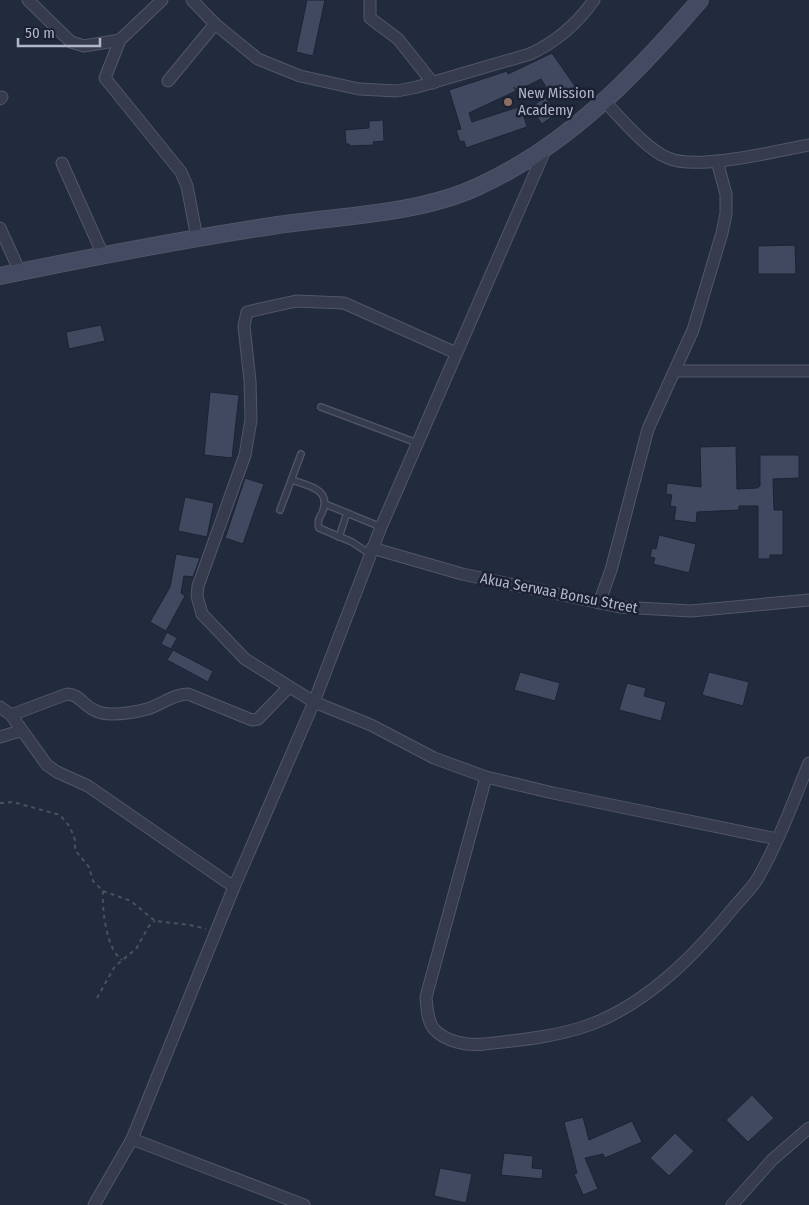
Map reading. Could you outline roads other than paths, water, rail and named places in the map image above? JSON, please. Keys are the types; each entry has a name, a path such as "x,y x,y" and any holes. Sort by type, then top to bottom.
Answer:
{"street":[{"path":"28,0 71,42 84,46 120,40"},
{"path":"162,0 120,40 106,74 106,83 181,172 187,186 197,238"},
{"path":"192,0 215,24 258,59 300,76 376,92 397,92 515,60 543,48 569,28 594,0"},
{"path":"370,0 370,18 398,39 433,83"},
{"path":"0,276 197,238 425,203 478,187 546,148 605,102 642,67 700,0"},
{"path":"168,81 215,24"},
{"path":"605,102 633,130 666,157 684,162 717,160 809,145"},
{"path":"94,1205 132,1139 217,934 234,887 314,702 381,527 546,148"},
{"path":"599,603 611,570 648,429 693,330 726,214 726,194 717,160"},
{"path":"62,163 103,255"},
{"path":"0,228 20,272"},
{"path":"456,353 389,325 344,302 296,301 251,310 244,317 252,420 245,455 198,586 197,596 202,614 245,659 289,687 314,702 371,725 434,758 486,777 600,804 777,839"},
{"path":"676,371 809,371"},
{"name":"Akua Serwaa Bonsu Street","path":"371,551 462,574 599,603 661,610 690,611 809,600"},
{"path":"10,715 67,694 75,695 94,711 114,714 148,708 181,694 188,694 252,720 258,719 289,687"},
{"path":"0,707 10,715 20,731 48,765 57,772 88,786 234,887"},
{"path":"0,737 20,731"},
{"path":"486,777 426,997 427,1012 434,1030 452,1041 478,1044 542,1037 591,1024 629,1006 666,978 719,926 757,879 777,839 809,763"},
{"path":"732,1205 772,1160 809,1128"},
{"path":"132,1139 304,1205"}],"lane":[{"path":"321,407 417,443"},
{"path":"280,510 301,454"},
{"path":"292,480 320,492 325,504 318,526 322,531 371,551"},
{"path":"325,504 381,527"},
{"path":"338,536 347,513"}],"place":[{"name":"New Mission Academy","path":"508,102"}]}
